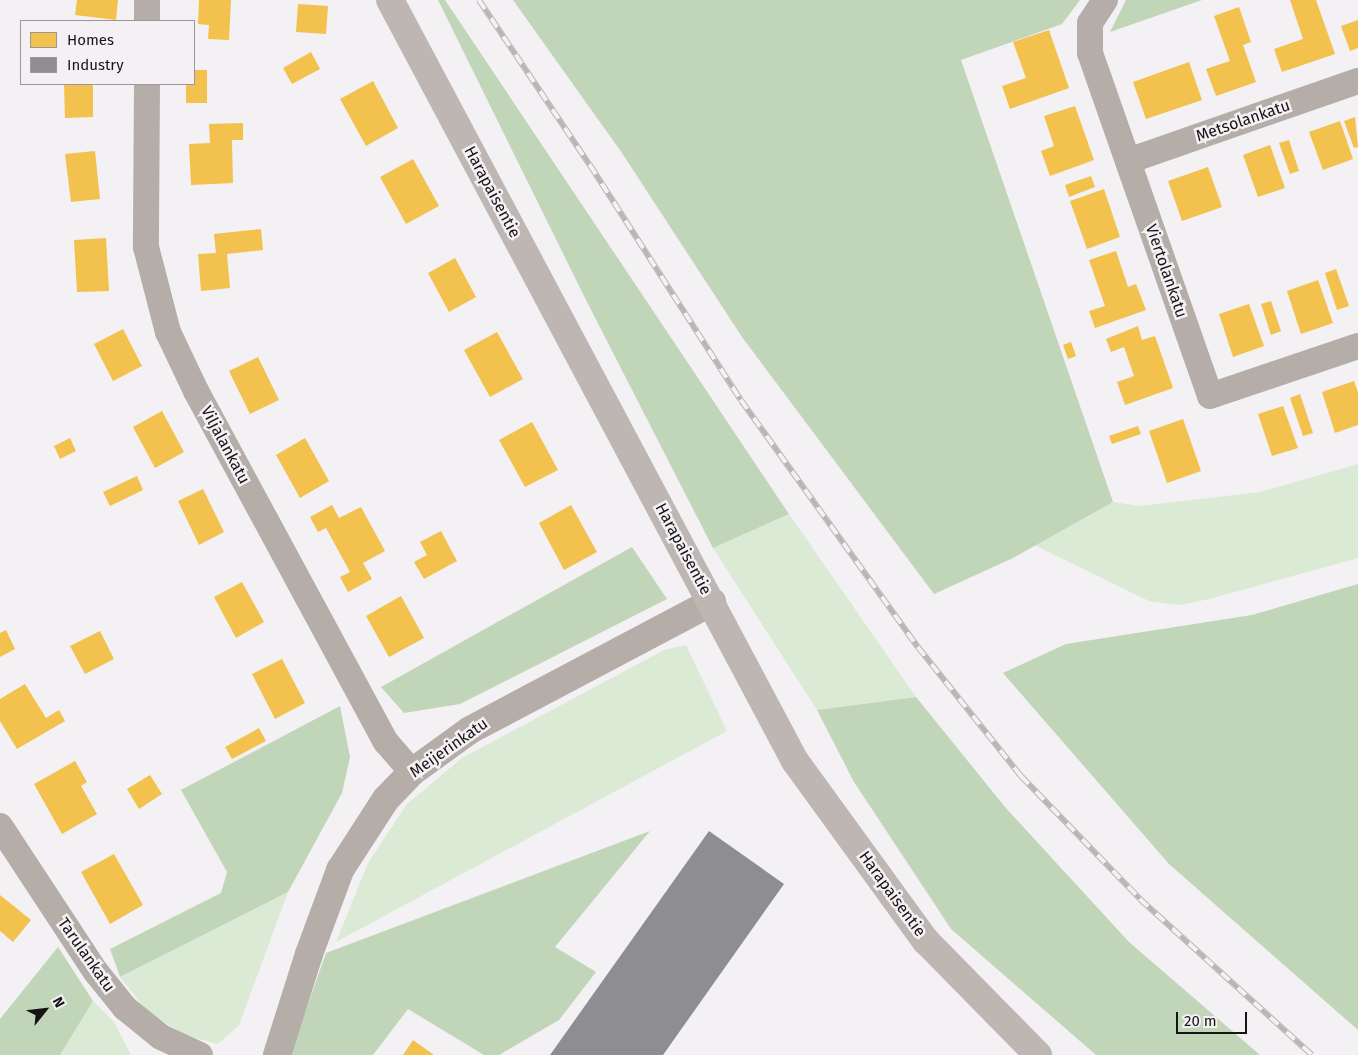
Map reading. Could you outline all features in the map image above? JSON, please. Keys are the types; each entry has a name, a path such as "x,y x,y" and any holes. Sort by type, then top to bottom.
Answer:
{"main road":[{"name":"Harapaisentie","path":"390,0 801,769 926,941 1038,1055"}],"street":[{"path":"147,0 147,20"},
{"name":"Viertolankatu","path":"1105,0 1090,23 1090,53 1210,396 1358,346"},
{"name":"Metsolankatu","path":"1128,161 1358,81"},
{"name":"Viljalankatu","path":"147,85 146,248 168,332 201,399 386,742 412,772"},
{"name":"Meijerinkatu","path":"277,1055 309,954 340,870 386,799 412,772 470,730 712,602"},
{"name":"Tarulankatu","path":"0,826 96,972 125,1008 161,1037 200,1055"}],"green space":[{"path":"438,0 445,0 789,514 713,548 586,300"},
{"path":"513,0 1080,0 1062,24 961,60 1113,502 1013,558 934,594 742,337 622,153"},
{"path":"1126,0 1202,0 1110,32"},
{"path":"1358,464 1358,558 1209,599 1179,605 1149,601 1034,545 1113,502 1140,506 1260,492"},
{"path":"789,514 916,697 817,710 713,548"},
{"path":"632,547 667,599 460,704 404,713 381,687"},
{"path":"1358,584 1358,1030 1169,864 1003,673 1066,644 1252,615"},
{"path":"686,645 727,731 336,942 368,863 407,804 462,758 664,650"},
{"path":"916,697 1005,807 1129,942 1260,1055 1096,1055 951,929 854,782 817,710"},
{"path":"340,706 350,757 342,793 288,892 120,977 110,949 221,893 227,872 181,790"},
{"path":"650,831 555,947 596,972 559,1020 499,1055 484,1055 408,1009 373,1055 290,1055 326,953"},
{"path":"288,892 239,1025 218,1044 184,1035 146,1010 120,977"},
{"path":"58,947 93,1001 60,1055 0,1055 0,1019"},
{"path":"93,1001 114,1022 131,1055 60,1055"}],"building: Homes":[{"path":"77,0 118,0 116,20 75,15"},
{"path":"199,0 231,0 229,40 208,39 209,25 198,24"},
{"path":"1290,0 1316,0 1335,54 1282,72 1274,49 1303,39"},
{"path":"298,4 328,6 326,34 296,32"},
{"path":"1239,7 1251,42 1243,45 1256,82 1216,96 1206,69 1230,61 1214,16"},
{"path":"1358,20 1358,48 1350,51 1341,26"},
{"path":"1049,30 1069,88 1010,109 1002,86 1026,78 1013,42"},
{"path":"311,52 320,69 292,84 283,68"},
{"path":"1189,62 1202,100 1146,119 1133,82"},
{"path":"195,70 207,70 207,103 186,103 186,85 195,85"},
{"path":"373,81 398,128 366,146 340,99"},
{"path":"64,85 93,85 93,117 65,118"},
{"path":"1075,106 1094,160 1050,176 1041,151 1054,146 1044,116"},
{"path":"1355,117 1358,147 1354,148 1344,121"},
{"path":"1340,121 1353,159 1323,170 1309,132"},
{"path":"243,123 243,140 232,140 233,183 191,185 189,144 210,143 209,124"},
{"path":"1289,140 1299,171 1290,174 1279,143"},
{"path":"1270,145 1285,188 1258,197 1243,155"},
{"path":"95,151 100,199 71,202 65,154"},
{"path":"413,159 439,206 406,224 380,177"},
{"path":"1208,167 1222,207 1182,221 1168,181"},
{"path":"1091,176 1095,187 1069,197 1065,185"},
{"path":"1104,189 1120,237 1087,249 1070,201"},
{"path":"261,229 263,250 227,254 230,288 201,291 198,254 216,253 214,234"},
{"path":"106,238 109,291 77,292 74,240"},
{"path":"1116,251 1128,287 1136,284 1146,310 1095,328 1089,311 1105,306 1089,260"},
{"path":"455,258 476,297 449,312 428,273"},
{"path":"1336,269 1349,306 1337,310 1325,273"},
{"path":"1318,280 1333,323 1301,334 1287,291"},
{"path":"1271,301 1281,331 1271,335 1261,304"},
{"path":"1249,304 1264,346 1233,357 1219,314"},
{"path":"1138,326 1142,340 1155,336 1173,388 1125,405 1117,382 1134,376 1124,347 1111,352 1106,339"},
{"path":"123,329 142,366 113,381 94,344"},
{"path":"497,332 523,379 490,397 464,350"},
{"path":"1071,342 1076,356 1068,359 1063,345"},
{"path":"258,357 279,400 250,414 229,371"},
{"path":"1354,381 1358,392 1358,425 1335,433 1322,392"},
{"path":"1300,394 1313,433 1303,436 1290,398"},
{"path":"1283,406 1298,448 1272,456 1258,414"},
{"path":"162,411 184,452 155,468 133,427"},
{"path":"1183,419 1201,471 1167,483 1149,431"},
{"path":"532,422 558,470 525,487 499,440"},
{"path":"1138,426 1141,434 1112,444 1109,436"},
{"path":"70,438 76,451 60,459 54,446"},
{"path":"305,438 329,481 300,498 276,455"},
{"path":"137,476 143,490 110,506 103,492"},
{"path":"203,489 224,532 199,545 178,501"},
{"path":"332,505 339,518 361,507 385,551 363,563 372,579 348,592 340,577 350,572 326,528 318,532 310,517"},
{"path":"571,505 597,552 564,570 539,523"},
{"path":"441,531 457,561 424,579 414,562 427,555 420,542"},
{"path":"242,582 264,622 236,638 214,597"},
{"path":"401,596 424,638 389,657 366,616"},
{"path":"6,630 15,649 0,657 0,633"},
{"path":"100,631 114,659 85,674 70,646"},
{"path":"282,659 305,703 275,719 252,674"},
{"path":"25,684 46,718 59,710 65,721 17,749 0,721 0,699"},
{"path":"259,728 266,741 232,759 225,747"},
{"path":"75,761 87,782 81,786 97,814 62,834 34,784"},
{"path":"150,775 162,794 139,809 127,789"},
{"path":"114,854 143,905 110,924 81,872"},
{"path":"0,895 31,920 13,942 0,931"},
{"path":"413,1040 434,1055 403,1055"}],"building: Industry":[{"path":"709,831 784,884 663,1055 550,1055"}],"railway":[{"path":"479,0 590,165 741,400 918,647 1021,776 1140,899 1312,1055"}]}
